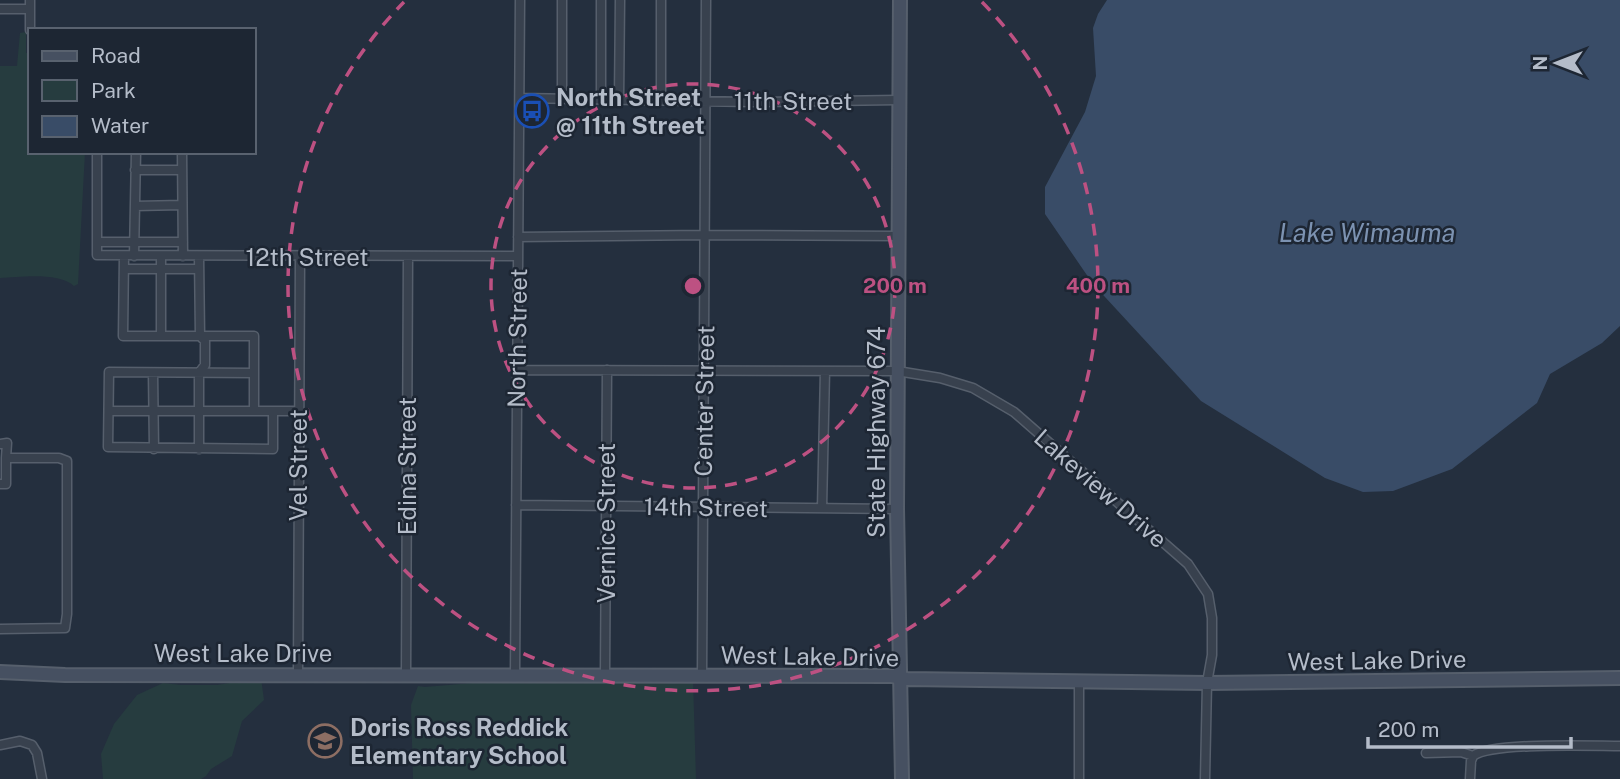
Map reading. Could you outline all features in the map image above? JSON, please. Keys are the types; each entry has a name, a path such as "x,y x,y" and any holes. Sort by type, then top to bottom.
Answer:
{"street":[{"name":"North Street","path":"514,675 520,0"},
{"path":"562,0 562,98"},
{"path":"601,0 601,99"},
{"path":"620,0 620,99"},
{"path":"660,0 661,100"},
{"name":"Center Street","path":"702,676 706,0"},
{"name":"State Highway 674","path":"900,0 897,509 902,779"},
{"path":"0,9 30,4 30,28"},
{"name":"11th Street","path":"520,98 898,100"},
{"path":"97,154 97,242 183,242"},
{"path":"134,256 135,154"},
{"path":"181,154 183,256"},
{"path":"135,170 182,170"},
{"path":"135,206 182,205"},
{"path":"518,237 898,236"},
{"name":"12th Street","path":"97,242 97,255 124,256 518,257"},
{"path":"124,256 123,336 254,335 254,411"},
{"path":"160,336 161,256"},
{"path":"199,256 200,336 205,341 205,365 199,373 199,449"},
{"name":"Vel Street","path":"298,674 300,257"},
{"name":"Edina Street","path":"406,674 408,257"},
{"path":"124,269 199,269"},
{"name":"Lakeview Drive","path":"517,370 897,371 940,378 973,388 1014,412 1188,564 1208,594 1212,618 1212,655 1207,683 1205,779"},
{"name":"Vernice Street","path":"605,675 607,370"},
{"path":"822,508 825,371"},
{"path":"254,373 109,372 108,447 273,449 273,411"},
{"path":"153,373 154,449"},
{"path":"109,411 299,411"},
{"path":"0,444 6,443 6,484 0,485"},
{"path":"0,629 65,628 67,614 67,461 60,458 6,457"},
{"name":"14th Street","path":"516,505 897,509"},
{"name":"West Lake Drive","path":"0,672 65,675 899,677 1207,683 1620,678"},
{"path":"1079,681 1079,779"},
{"path":"0,745 20,741 32,745 37,753 42,779"},
{"path":"1470,779 1473,755 1480,751 1516,747 1620,746"},
{"path":"1426,752 1461,752 1473,755"}],"green space":[{"path":"26,32 28,53 28,154 85,154 78,284 74,286 50,277 0,278 0,66 17,66 20,33"},
{"path":"261,678 264,700 242,721 232,756 211,769 206,776 201,779 103,779 101,754 114,724 137,695 163,683 217,685"},
{"path":"519,679 693,679 696,779 413,779 411,705 418,686"}],"water":[{"name":"Lake Wimauma","path":"1107,0 1620,0 1620,326 1602,343 1550,374 1537,403 1452,469 1393,491 1363,492 1325,478 1201,401 1093,284 1045,214 1045,187 1085,112 1096,76 1093,28"}],"place":[{"name":"North Street @ 11th Street","path":"532,111"},
{"name":"Doris Ross Reddick Elementary School","path":"325,741"}]}
